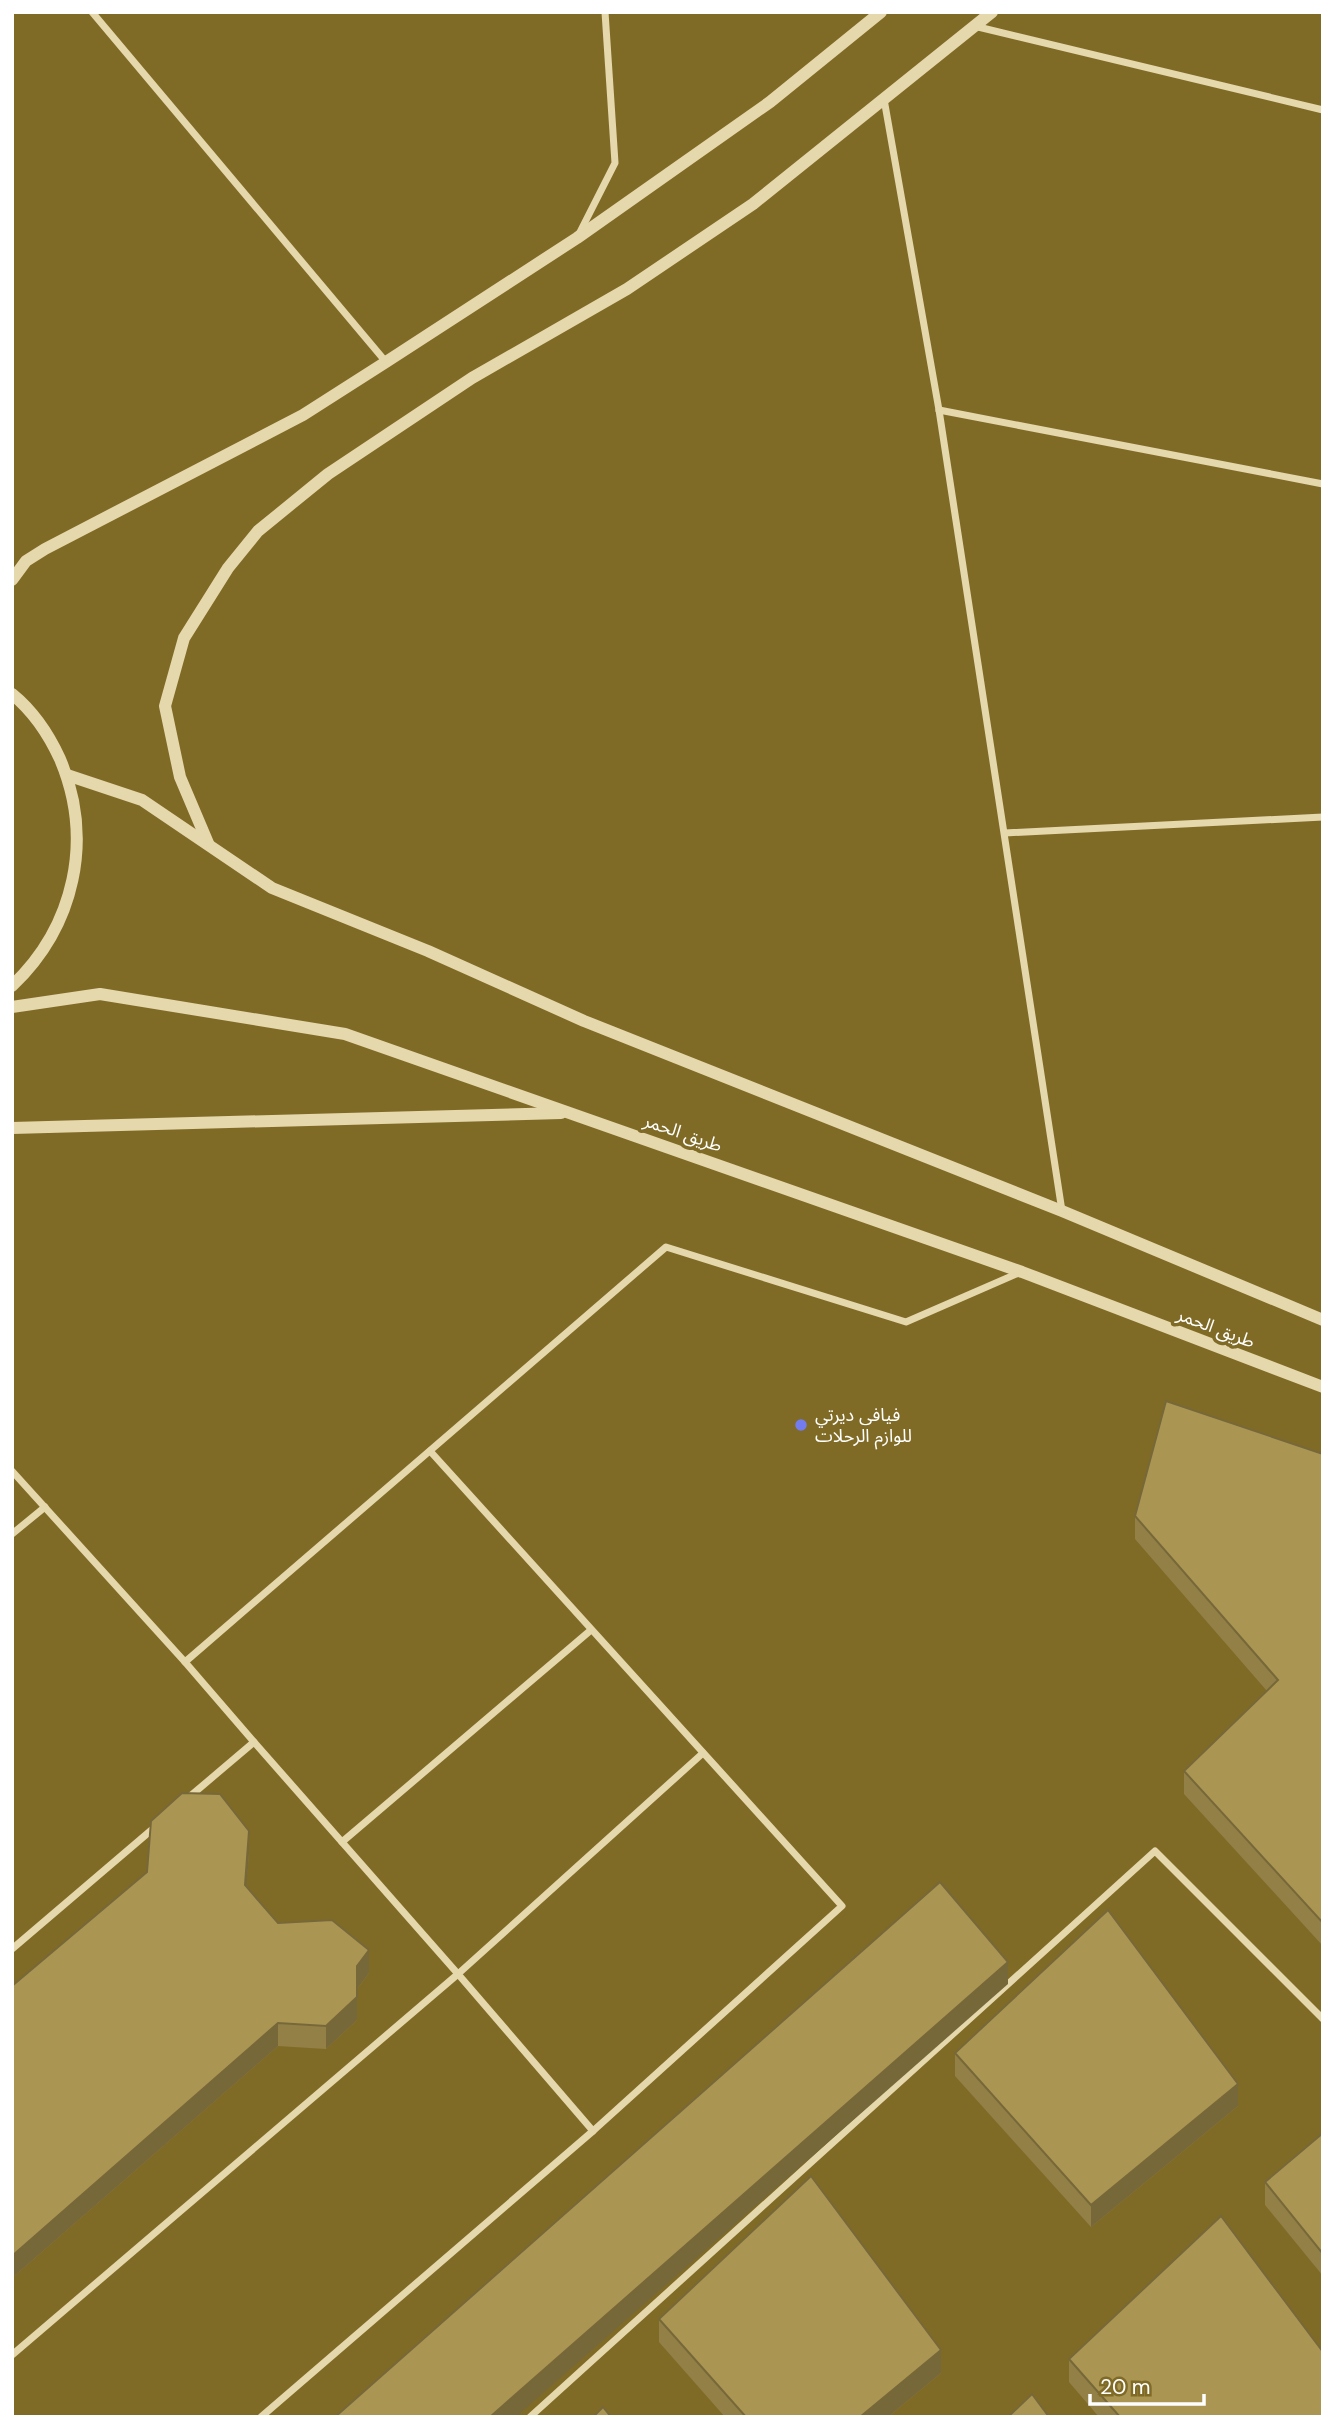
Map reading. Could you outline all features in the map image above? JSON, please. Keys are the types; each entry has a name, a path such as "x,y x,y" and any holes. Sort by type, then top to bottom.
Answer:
{"street":[{"path":"92,12 386,362"},
{"path":"577,239 615,163 605,12"},
{"path":"12,580 26,561 45,550 303,415 577,239 770,102 881,12"},
{"path":"208,843 180,777 165,706 184,638 228,568 258,531 328,474 472,378 627,289 753,204 992,12"},
{"path":"974,26 1323,110"},
{"path":"884,99 939,410 1062,1211"},
{"path":"939,410 1323,484"},
{"path":"12,694 39,722 55,747 67,775 77,824 75,875 59,923 47,946 12,986"},
{"path":"67,775 142,800 272,888 428,951 584,1021 1062,1211 1323,1320"},
{"path":"1005,833 1323,817"},
{"name":"طريق الحمر","path":"12,1007 100,994 345,1034 1021,1272 1323,1387"},
{"path":"12,1128 571,1112"},
{"path":"185,1662 666,1247 906,1322 1021,1272"},
{"path":"261,2417 593,2131 842,1906 430,1451"},
{"path":"12,1471 185,1662 593,2131"},
{"path":"12,1534 45,1507"},
{"path":"342,1842 591,1630"},
{"path":"180,1805 254,1742"},
{"path":"12,2355 458,1974 704,1754"},
{"path":"12,1949 159,1823"},
{"path":"530,2417 1155,1852 1323,2019"}],"building":[{"path":"1166,1401 1323,1454 1323,1923 1184,1771 1278,1680 1135,1516"},
{"path":"182,1793 220,1794 249,1831 245,1885 278,1923 332,1920 369,1950 357,1966 357,1997 326,2026 278,2023 12,2256 12,1986 147,1872 151,1821"},
{"path":"940,1882 1008,1962 490,2417 335,2417"},
{"path":"1108,1910 1238,2084 1091,2205 955,2053"},
{"path":"1323,2133 1323,2254 1265,2182"},
{"path":"811,2176 941,2350 860,2417 746,2417 659,2319"},
{"path":"1221,2216 1323,2352 1323,2415 1120,2417 1069,2359"},
{"path":"1032,2394 1049,2417 1008,2417"},
{"path":"603,2407 611,2417 593,2417"}],"place":[{"name":"فيافي ديرتي للوازم الرحلات","path":"801,1425"}]}
